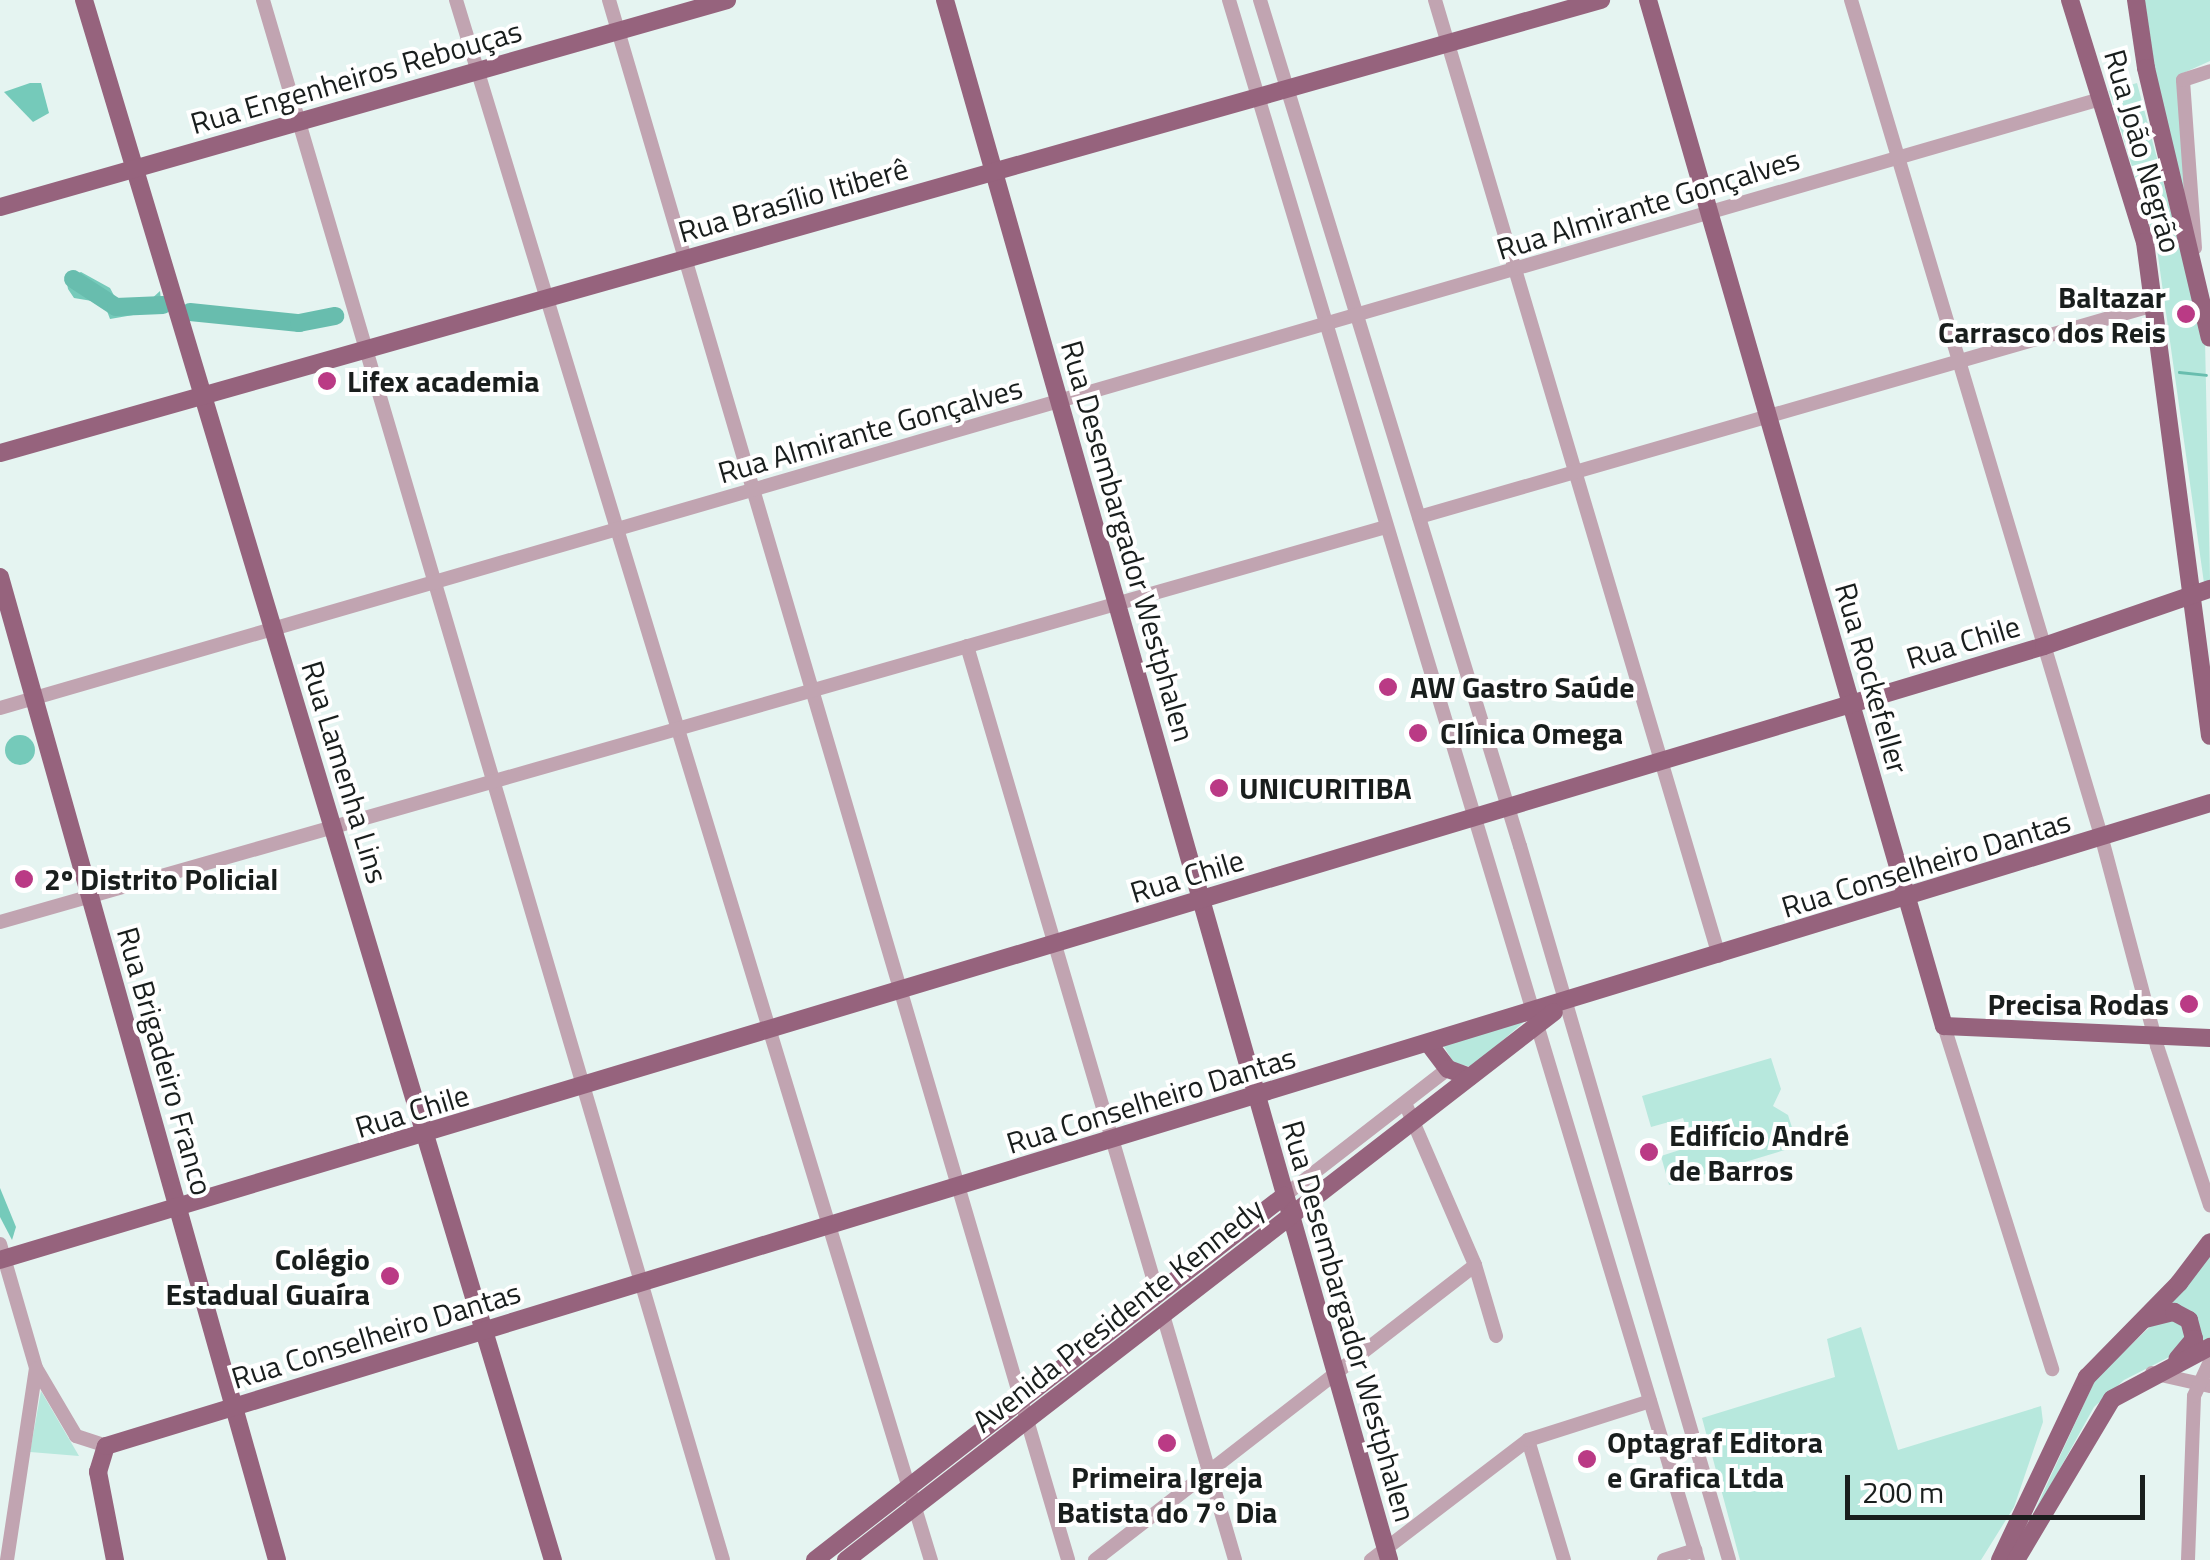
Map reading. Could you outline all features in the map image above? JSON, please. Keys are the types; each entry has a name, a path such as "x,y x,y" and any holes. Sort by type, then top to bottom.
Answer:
{"main road":[{"name":"Rua Lamenha Lins","path":"84,0 553,1560"},
{"name":"Rua Engenheiros Rebouças","path":"0,207 727,0"},
{"name":"Rua Desembargador Westphalen","path":"944,0 1202,900 1335,1373 1382,1556"},
{"name":"Rua Brasílio Itiberê","path":"0,453 1601,0"},
{"name":"Rua Rockefeller","path":"1648,0 1944,1026"},
{"name":"Rua João Negrão","path":"2070,0 2140,222 2210,736"},
{"path":"2136,0 2162,142 2207,290 2210,338"},
{"name":"Rua Brigadeiro Franco","path":"0,577 277,1560"},
{"name":"Rua Chile","path":"2,1254 178,1210 584,1088 2044,646 2210,589"},
{"name":"Rua Conselheiro Dantas","path":"106,1446 1429,1044 1534,1019 1566,1002 2102,840 2210,803"},
{"name":"Avenida Presidente Kennedy","path":"852,1555 1470,1077 1534,1019"},
{"path":"1944,1026 2210,1038"},
{"path":"1429,1044 1448,1069 1470,1077"},
{"name":"Avenida Presidente Kennedy","path":"815,1560 1284,1196"},
{"path":"2000,1560 2074,1398 2100,1360 2142,1321 2210,1242"},
{"path":"1197,1264 1209,1279"},
{"path":"2019,1557 2100,1413 2191,1348 2189,1320 2174,1312 2142,1321"},
{"path":"2158,1370 2210,1346"},
{"path":"1079,1356 1089,1372"},
{"path":"106,1446 98,1472 115,1560"},
{"path":"852,1555 855,1529"}],"street":[{"path":"263,0 723,1560"},
{"path":"456,0 931,1560"},
{"path":"610,0 1068,1560"},
{"path":"1229,0 1697,1555 1664,1560"},
{"path":"1260,0 1508,808 1729,1560"},
{"path":"1435,0 1718,956"},
{"path":"1851,0 2102,840 2154,1036 2210,1205"},
{"path":"2195,259 2183,80 2210,71"},
{"name":"Rua Almirante Gonçalves","path":"0,708 1359,319 2100,99"},
{"path":"1419,518 2154,305"},
{"path":"0,922 1386,527"},
{"path":"967,646 1158,1295"},
{"name":"Rua Rockefeller","path":"1944,1026 2052,1369"},
{"name":"Avenida Presidente Kennedy","path":"1284,1196 1448,1069"},
{"path":"1405,1103 1475,1264 1496,1336"},
{"path":"2,1254 36,1368 81,1441 106,1446"},
{"path":"1095,1560 1475,1264"},
{"path":"1164,1315 1235,1560"},
{"path":"2188,1560 2203,1386 2210,1362"},
{"path":"7,1560 36,1368"},
{"path":"2158,1370 2203,1386"},
{"path":"1382,1556 1528,1440 1650,1400"},
{"path":"1528,1440 1564,1560"}],"green space":[{"path":"2141,0 2210,0 2210,61 2181,74 2188,207 2164,136"},
{"path":"41,83 49,113 33,122 4,92"},
{"path":"2137,83 2205,339 2210,580 2204,583 2157,249 2109,91"},
{"path":"81,272 110,288 118,303 147,303 160,291 162,310 110,319 104,303 74,298 68,289 66,278"},
{"path":"20,735 30,740 35,750 30,760 20,765 10,760 5,750 10,740"},
{"path":"1525,1021 1472,1067 1454,1063 1443,1045"},
{"path":"1771,1058 1781,1089 1773,1106 1788,1115 1798,1146 1669,1185 1661,1156 1692,1146 1683,1118 1651,1127 1642,1096"},
{"path":"0,1188 16,1227 12,1240 0,1217"},
{"path":"2210,1253 2210,1341 2204,1344 2167,1304"},
{"path":"2173,1317 2188,1332 2181,1351 2124,1380 2094,1407 2025,1532 2096,1378 2155,1322"},
{"path":"1861,1327 1898,1450 2041,1406 2043,1422 2014,1507 1981,1560 1740,1560 1702,1418 1835,1377 1827,1339"},
{"path":"41,1391 79,1456 30,1452"}],"waterway":[{"path":"73,279 116,307 163,305"},
{"path":"190,312 299,323 335,316"},
{"path":"2179,372 2206,375"}],"place":[{"name":"Baltazar Carrasco dos Reis","path":"2186,314"},
{"name":"Lifex academia","path":"327,381"},
{"name":"AW Gastro Saúde","path":"1388,687"},
{"name":"Clínica Omega","path":"1418,733"},
{"name":"UNICURITIBA","path":"1219,788"},
{"name":"2º Distrito Policial","path":"24,879"},
{"name":"Precisa Rodas","path":"2189,1004"},
{"name":"Edifício André de Barros","path":"1649,1152"},
{"name":"Colégio Estadual Guaíra","path":"390,1276"},
{"name":"Primeira Igreja Batista do 7° Dia","path":"1167,1443"},
{"name":"Optagraf Editora e Grafica Ltda","path":"1587,1459"}]}
